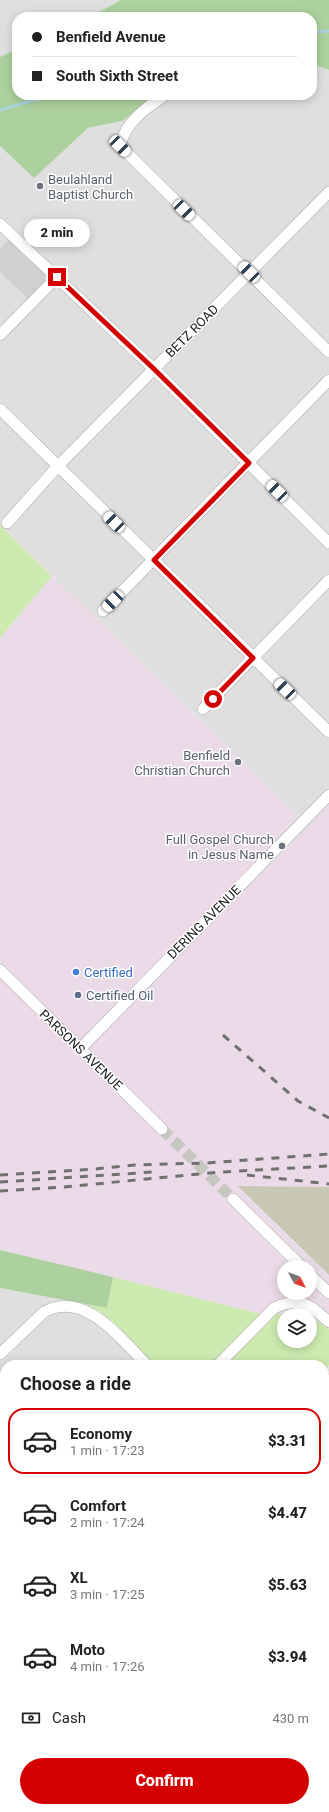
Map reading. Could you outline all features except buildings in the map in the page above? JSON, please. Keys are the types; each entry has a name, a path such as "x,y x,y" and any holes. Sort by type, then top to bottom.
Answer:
{"street":[{"path":"158,100 130,125 122,138 120,146 329,352"},
{"name":"BETZ ROAD","path":"7,523 58,466 329,192"},
{"path":"0,224 154,369 329,543"},
{"path":"0,335 57,277"},
{"path":"103,611 329,380"},
{"path":"0,409 329,732"},
{"path":"203,709 329,580"},
{"name":"DERING AVENUE","path":"80,1049 329,795"},
{"name":"PARSONS AVENUE","path":"0,970 162,1129"},
{"path":"233,1199 295,1260"},
{"path":"317,1282 329,1293"},
{"path":"223,1360 274,1308 285,1303 305,1304 312,1306 329,1322"},
{"path":"0,1354 51,1307 70,1306 82,1309 108,1326 142,1360"}],"shaded area":[{"path":"0,0 121,0 99,12 12,12 12,51 0,57"},
{"path":"317,66 329,70 329,793 302,819 0,525 0,272 30,301 11,237 0,249 0,146 34,177 88,128 122,121 151,100 317,100"},
{"path":"11,237 53,278 30,301 0,272 0,249"},
{"path":"52,576 302,819 329,793 329,1329 317,1320 317,1308 277,1308 277,1314 261,1314 0,1250 0,638"},
{"path":"238,1186 329,1187 329,1275 317,1263 317,1260 314,1260"},
{"path":"0,1288 84,1304 111,1323 148,1360 0,1360"}],"green space":[{"path":"121,0 329,0 329,70 317,66 317,12 99,12"},
{"path":"12,51 12,100 151,100 122,121 88,128 34,178 0,146 0,57"},
{"path":"0,525 52,576 0,638"},
{"path":"0,1250 113,1277 107,1308 0,1288"},
{"path":"113,1277 261,1314 215,1360 148,1360 111,1323 84,1304 107,1308"},
{"path":"277,1314 277,1348 317,1348 317,1321 329,1329 329,1360 230,1360"}],"waterway":[{"path":"317,32 329,31"},
{"path":"0,110 34,100"}],"tunnel":[{"path":"162,1129 233,1199"}],"railway":[{"path":"223,1035 298,1101 329,1118"},
{"path":"0,1175 134,1165 206,1163 329,1154"},
{"path":"0,1191 63,1187 221,1172 329,1166"},
{"path":"0,1182 153,1172"},
{"path":"247,1175 329,1184"}],"place":[{"name":"Beulahland Baptist Church","path":"40,186"},
{"name":"Benfield Christian Church","path":"238,762"},
{"name":"Full Gospel Church in Jesus Name","path":"282,846"},
{"name":"Certified","path":"76,972"},
{"name":"Certified Oil","path":"78,995"}],"route":[{"path":"57,277 154,369 249,463 154,560 253,658 213,699"}]}
